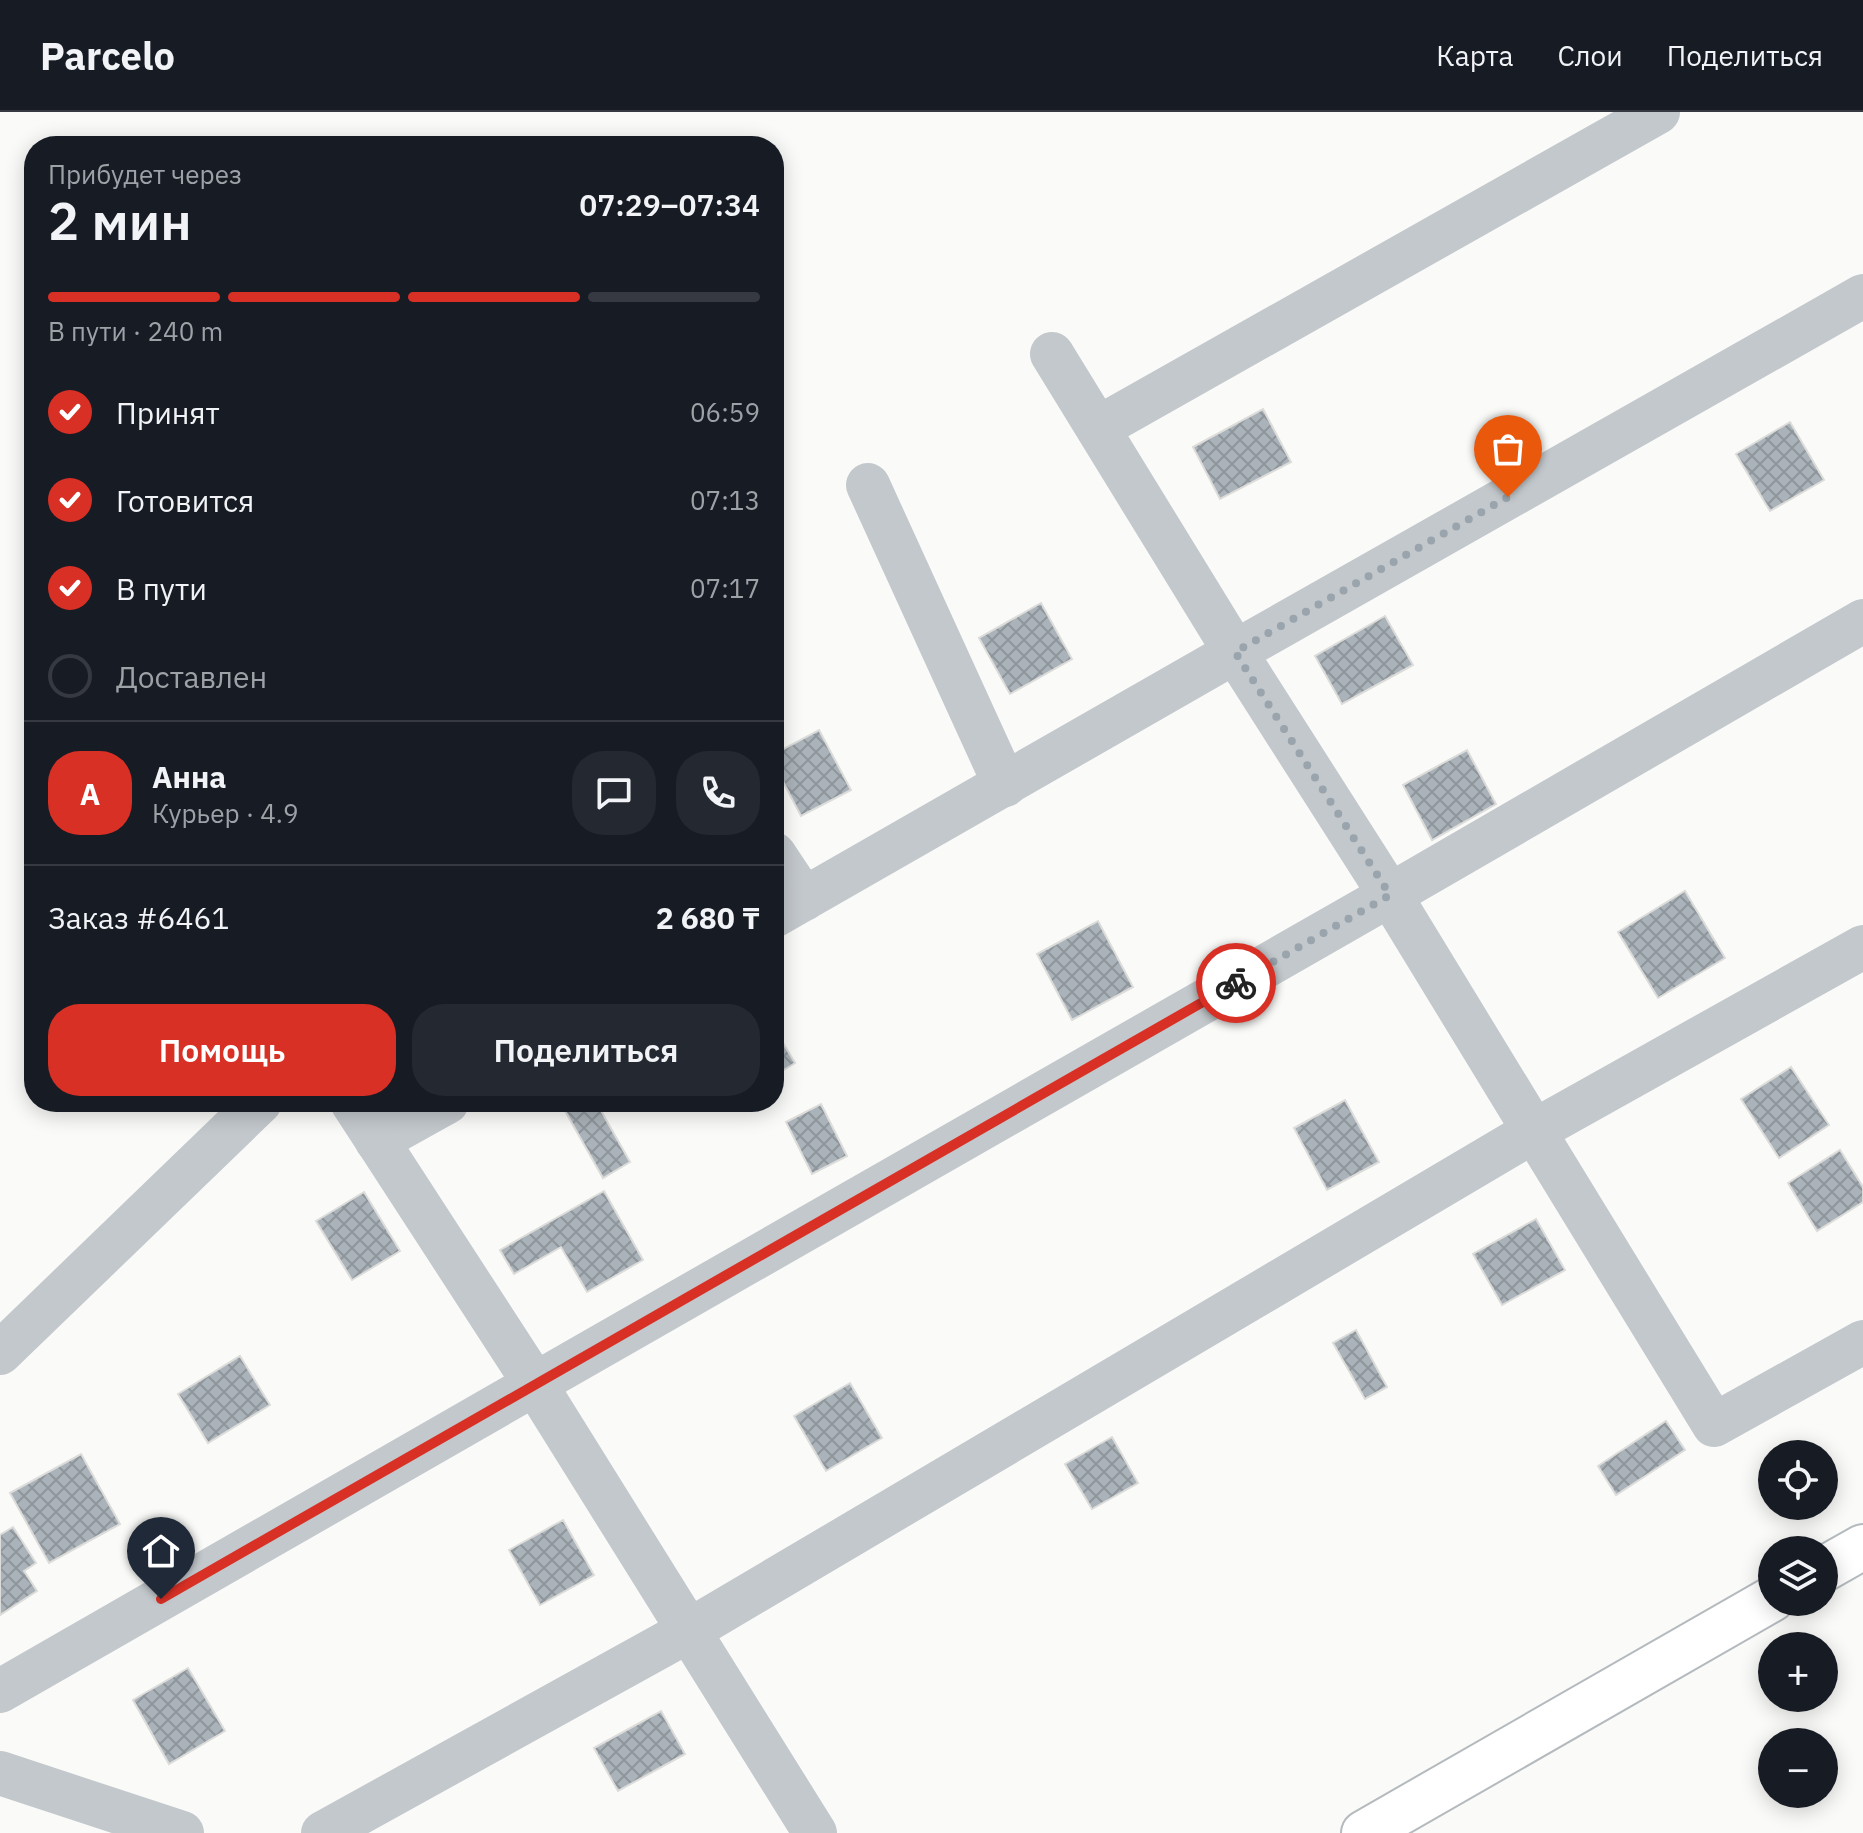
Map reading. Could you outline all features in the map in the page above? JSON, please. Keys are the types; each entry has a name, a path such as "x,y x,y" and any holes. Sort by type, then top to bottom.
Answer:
{"main road":[{"path":"1838,1561 1863,1547"},
{"path":"1364,1833 1758,1607"}],"street":[{"path":"1098,428 1658,112"},
{"path":"789,907 1863,296"},
{"path":"1052,354 1235,652 1390,895 1714,1425 1863,1342"},
{"path":"868,485 1005,785"},
{"path":"0,1691 1863,621"},
{"path":"323,1833 372,1821 1534,1131 1863,947"},
{"path":"0,1353 250,1112"},
{"path":"358,1112 535,1384 815,1833"},
{"path":"377,1141 429,1112"},
{"path":"0,1773 182,1833"}],"building":[{"path":"1263,409 1291,462 1220,499 1193,447"},
{"path":"1790,422 1824,480 1770,511 1736,454"},
{"path":"1041,603 1072,659 1010,694 979,638"},
{"path":"1385,616 1413,665 1342,704 1315,656"},
{"path":"819,730 851,790 801,816 784,783 784,749"},
{"path":"1467,750 1496,804 1432,840 1403,785"},
{"path":"1685,891 1725,958 1658,998 1618,932"},
{"path":"1098,921 1133,987 1072,1020 1037,954"},
{"path":"784,1045 795,1063 784,1070"},
{"path":"1791,1067 1829,1125 1779,1158 1741,1099"},
{"path":"1345,1100 1379,1162 1327,1190 1294,1128"},
{"path":"821,1104 847,1156 812,1174 786,1122"},
{"path":"566,1112 602,1112 630,1162 603,1178"},
{"path":"1840,1150 1863,1187 1863,1202 1817,1231 1788,1183"},
{"path":"604,1191 643,1260 587,1292 561,1247 514,1274 500,1250"},
{"path":"364,1192 400,1251 352,1280 316,1221"},
{"path":"1536,1219 1565,1270 1502,1305 1473,1254"},
{"path":"1356,1330 1387,1387 1365,1399 1333,1343"},
{"path":"240,1356 270,1405 208,1443 178,1394"},
{"path":"850,1383 882,1438 826,1471 794,1416"},
{"path":"1666,1421 1685,1450 1616,1495 1598,1466"},
{"path":"1112,1437 1138,1483 1092,1509 1065,1464"},
{"path":"81,1454 120,1524 49,1563 10,1493"},
{"path":"563,1520 594,1575 540,1605 509,1550"},
{"path":"13,1527 36,1563 24,1571 37,1591 0,1615 0,1535"},
{"path":"188,1668 225,1731 169,1764 133,1700"},
{"path":"661,1711 685,1754 618,1791 594,1748"}],"way so far":[{"path":"1236,983 1390,895 1235,652 1508,497"}],"route":[{"path":"161,1599 1236,983"}]}
